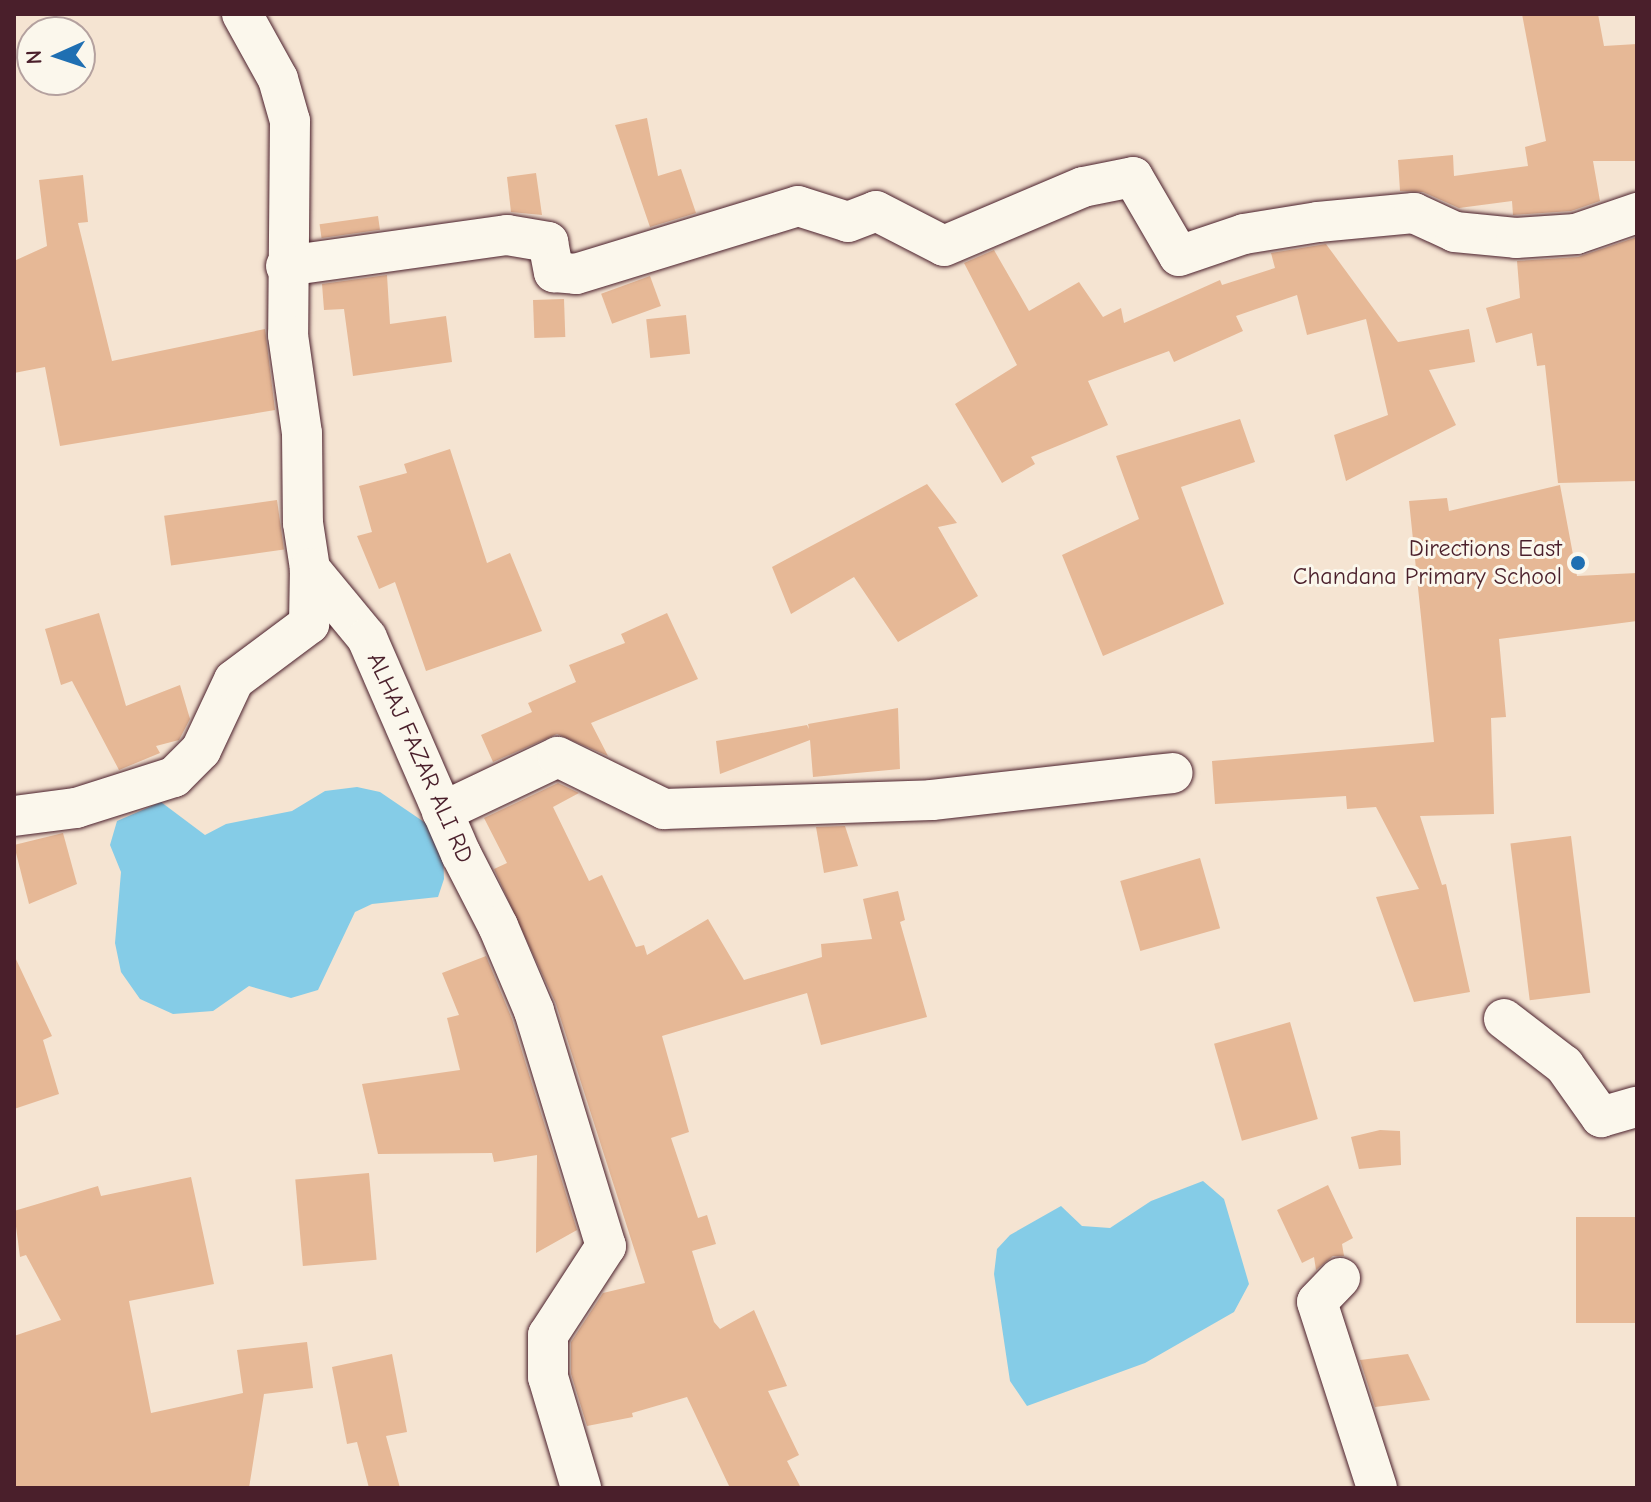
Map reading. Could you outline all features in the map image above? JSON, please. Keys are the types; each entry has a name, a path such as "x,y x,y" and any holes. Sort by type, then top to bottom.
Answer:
{"street":[{"path":"14,816 76,808 174,777 201,750 234,680 309,624 310,569 286,266 290,121 278,79 242,14"},
{"path":"286,266 507,235 548,242 554,272 576,274 798,206 848,222 876,211 944,246 1083,187 1133,177 1179,256 1244,234 1318,222 1414,213 1455,232 1516,238 1576,234 1637,213"},
{"name":"ALHAJ FAZAR ALI RD","path":"310,569 367,638 442,812 534,1011 606,1246 548,1335 548,1377 581,1488"},
{"path":"442,812 558,757 664,809 932,800 1172,773"},
{"path":"1504,1019 1564,1065 1601,1117 1637,1107"},
{"path":"1340,1278 1317,1302 1377,1488"}],"water":[{"path":"357,787 380,792 427,824 443,851 444,879 438,897 372,904 355,912 318,990 291,998 249,986 213,1011 173,1014 140,999 121,972 115,943 121,872 110,845 117,821 161,802 205,835 226,824 292,811 325,791"},
{"path":"1203,1181 1224,1199 1249,1284 1234,1312 1145,1363 1027,1406 1010,1381 994,1274 997,1249 1010,1235 1061,1206 1082,1226 1110,1228 1151,1201"}],"building":[{"path":"1522,14 1598,14 1604,46 1637,44 1637,161 1593,161 1600,201 1571,211 1513,215 1512,201 1459,208 1423,192 1400,191 1398,160 1453,155 1454,176 1528,166 1525,147 1546,141"},
{"path":"647,118 658,176 681,169 696,213 650,227 615,125"},
{"path":"536,173 542,215 511,212 507,177"},
{"path":"83,175 88,222 78,223 112,361 265,329 275,410 60,446 45,367 14,373 14,261 47,246 39,180"},
{"path":"378,216 380,230 322,238 320,224"},
{"path":"1637,237 1637,481 1558,483 1545,365 1537,366 1532,333 1496,343 1486,308 1520,298 1517,261 1578,257"},
{"path":"1326,244 1398,342 1469,329 1475,362 1429,370 1456,425 1346,481 1334,435 1388,415 1366,319 1307,335 1297,295 1236,316 1243,331 1174,362 1169,351 1088,381 1108,425 1031,457 1035,464 1002,483 955,404 1017,365 964,263 994,250 1029,311 1079,282 1103,317 1121,308 1124,323 1220,280 1222,285 1275,268 1271,253"},
{"path":"387,275 390,324 446,316 452,362 353,376 344,309 324,310 322,284"},
{"path":"650,276 661,306 612,324 601,294"},
{"path":"564,299 565,337 534,338 533,300"},
{"path":"686,315 690,354 650,358 646,319"},
{"path":"1240,419 1255,462 1181,487 1224,604 1103,656 1062,555 1139,519 1116,456"},
{"path":"450,449 487,563 510,553 542,631 426,671 395,582 379,589 357,536 372,532 359,486 407,473 404,464"},
{"path":"927,484 957,523 938,527 978,596 898,642 854,577 791,614 772,567"},
{"path":"1560,485 1577,576 1637,573 1637,621 1499,639 1506,717 1491,718 1494,814 1420,816 1442,885 1446,884 1470,992 1414,1002 1376,897 1419,889 1376,807 1347,809 1346,796 1215,804 1212,761 1434,742 1409,501 1447,498 1449,511"},
{"path":"277,500 284,550 171,565 164,516"},
{"path":"99,613 126,706 180,685 190,719 179,740 156,746 160,753 119,770 72,681 61,685 45,629"},
{"path":"667,613 698,679 591,723 608,756 557,734 493,762 481,735 532,712 528,703 576,682 569,665 625,643 621,634"},
{"path":"898,708 900,769 813,777 810,740 720,774 716,741 807,725 809,729 808,724"},
{"path":"558,783 579,793 553,807 589,881 602,875 636,947 644,945 647,955 708,919 744,980 822,957 821,944 872,939 863,899 898,891 905,920 900,922 927,1017 821,1045 807,993 662,1036 689,1132 671,1138 698,1218 707,1215 716,1244 692,1251 714,1322 720,1329 754,1310 787,1386 768,1391 799,1455 787,1461 801,1488 730,1488 687,1397 632,1413 633,1417 587,1426 571,1374 571,1342 603,1293 645,1283 556,1004 494,869 507,863 484,818"},
{"path":"845,826 858,866 824,873 816,827"},
{"path":"63,833 77,884 29,904 14,845"},
{"path":"1571,836 1590,993 1530,1000 1510,843"},
{"path":"1200,858 1220,928 1140,951 1120,881"},
{"path":"14,955 52,1036 43,1040 59,1094 14,1109"},
{"path":"486,956 512,1019 577,1230 536,1253 537,1155 494,1162 492,1153 378,1154 362,1084 460,1070 447,1018 459,1015 442,973"},
{"path":"1290,1022 1318,1119 1242,1141 1214,1044"},
{"path":"1380,1130 1400,1131 1401,1165 1359,1169 1351,1137"},
{"path":"369,1173 377,1260 303,1266 295,1179"},
{"path":"191,1177 214,1284 129,1301 151,1413 243,1393 237,1350 307,1342 313,1388 264,1394 249,1488 14,1488 14,1336 61,1320 26,1255 20,1257 14,1211 98,1186 101,1196"},
{"path":"1328,1185 1353,1238 1342,1244 1344,1256 1333,1256 1316,1270 1314,1257 1302,1263 1277,1210"},
{"path":"1576,1217 1637,1217 1637,1323 1576,1323"},
{"path":"392,1354 407,1432 386,1436 400,1488 369,1488 357,1442 347,1444 332,1367"},
{"path":"1408,1354 1430,1400 1375,1407 1360,1360"}],"place":[{"name":"Directions East Chandana Primary School","path":"1578,563"}]}
